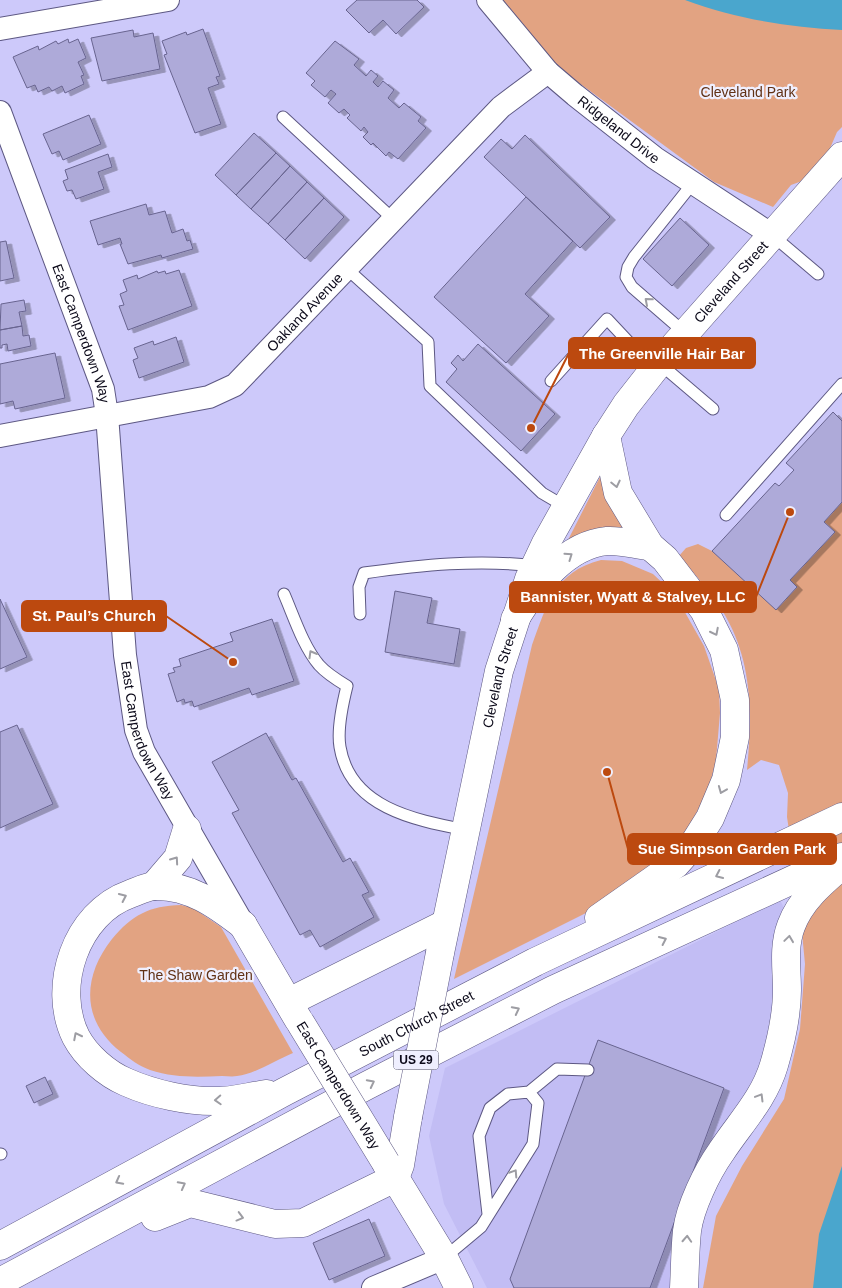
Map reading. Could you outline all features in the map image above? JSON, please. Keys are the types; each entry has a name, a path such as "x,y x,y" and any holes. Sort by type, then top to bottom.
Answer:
{"main road":[{"name":"Cleveland Street","path":"390,1171 400,1165 445,924 499,671 515,619 535,566 606,436 626,405 685,333 842,156"},
{"path":"535,962 676,864 694,845 710,818 726,780 735,737 735,700 724,650 704,610 665,559 650,546 618,493 606,436"},
{"path":"515,619 530,594 566,557 586,545 609,541 650,546"},
{"name":"South Church Street","path":"0,1246 284,1092 535,962 842,817"},
{"path":"154,886 178,858 187,829"},
{"name":"US 29","path":"0,1282 366,1086 553,990 842,857"},
{"path":"684,1288 687,1230 694,1204 721,1152 745,1122 766,1086 774,1066 785,1013 786,959 790,928 796,915 818,886 842,866"},
{"path":"243,925 211,900 180,889 154,886 124,896 107,907 90,924 75,948 69,970 68,1008 77,1038 93,1058 111,1074 142,1088 178,1097 220,1101 284,1092"},
{"path":"294,1012 445,924"},
{"name":"East Camperdown Way","path":"243,925 444,1258 459,1288"},
{"path":"46,1259 190,1203 275,1224 303,1223 390,1171"}],"street":[{"path":"0,29 168,0"},
{"name":"Ridgeland Drive","path":"488,0 548,72 655,158 772,235"},
{"name":"Oakland Avenue","path":"0,436 209,397 235,385 501,107 548,72"},
{"name":"East Camperdown Way","path":"0,112 103,389 107,415 125,655 136,730 144,752 243,925"},
{"path":"373,1288 444,1258"}],"lane":[{"path":"283,117 393,219"},
{"path":"685,333 632,287 626,277 628,267 634,257 693,183"},
{"path":"772,235 818,274"},
{"path":"346,268 428,342 430,386 542,493 566,507"},
{"path":"551,381 607,319 637,351 658,365 713,409"},
{"path":"726,515 842,384"},
{"path":"360,614 359,586 364,573 408,567 497,562 535,566"},
{"path":"284,594 310,652 328,674 347,686 342,706 339,747 348,769 361,790 380,804 405,816 466,830"},
{"path":"488,1214 479,1136 490,1108 508,1094 529,1092 557,1069 588,1070"},
{"path":"444,1258 480,1227 533,1144 538,1103 529,1092"}],"shaded area":[{"path":"780,900 788,916 776,998 760,1076 674,1247 669,1288 487,1288 444,1204 429,1136 445,1068"}],"green space":[{"name":"Cleveland Park","path":"502,0 842,0 842,127 837,132 825,160 802,181 791,185 773,207 714,182 560,69"},
{"path":"600,477 635,537 609,532 593,532 568,540"},
{"path":"842,502 842,1288 703,1288 716,1216 742,1166 784,1099 800,1029 805,964 798,891 787,817 788,793 779,765 761,760 747,770 750,730 749,692 746,673 735,635 716,601 679,556 686,548 698,544 712,551 776,609 797,587 790,580 835,532 824,522"},
{"path":"601,560 622,561 653,574 669,589 682,607 704,646 719,689 720,713 716,760 710,784 677,848 620,896 454,979 532,645 548,604 562,582 585,565"},
{"name":"The Shaw Garden","path":"181,905 193,908 221,927 293,1053 244,1075 204,1077 159,1073 138,1064 121,1052 98,1027 90,998 95,968 102,953 119,931 142,913 160,907"}],"water":[{"path":"685,0 842,0 842,30 762,21 704,7"},
{"path":"842,1166 842,1288 813,1288 819,1234"}],"building":[{"path":"357,0 417,0 424,7 396,34 383,20 369,33 346,10"},
{"path":"203,29 220,76 216,77 219,84 208,88 221,124 195,133 164,55 167,54 162,41 186,32 187,35"},
{"path":"133,30 134,37 153,33 160,69 102,81 91,38"},
{"path":"68,39 69,43 78,39 86,58 78,62 84,75 81,76 84,84 65,93 62,86 52,91 49,87 38,92 35,85 27,88 13,57 38,46 39,50 56,41 58,44"},
{"path":"335,41 359,59 354,65 366,76 371,70 378,76 373,82 378,87 383,81 394,90 388,98 399,108 404,103 421,117 418,121 426,128 398,159 389,152 386,156 373,143 371,145 363,137 368,132 364,127 361,131 347,118 350,115 344,109 339,113 328,103 336,94 331,90 325,97 311,85 315,81 306,73"},
{"path":"89,115 101,144 63,160 59,151 52,154 43,134"},
{"path":"254,133 276,153 236,195 215,175"},
{"path":"525,135 610,217 580,248 484,157 501,139 512,149"},
{"path":"276,153 290,166 251,209 236,195"},
{"path":"108,154 112,167 98,172 104,189 76,199 72,190 67,191 63,181 68,179 65,170"},
{"path":"290,166 307,182 268,224 251,209"},
{"path":"307,182 324,198 285,240 268,224"},
{"path":"526,197 573,241 525,294 549,316 506,363 434,297"},
{"path":"324,198 344,217 305,259 285,240"},
{"path":"146,204 149,215 165,211 172,233 183,229 187,241 190,240 193,249 162,258 161,255 128,264 120,244 122,244 120,238 98,245 90,221"},
{"path":"680,218 709,245 672,286 643,259"},
{"path":"6,241 14,278 0,281 0,242"},
{"path":"179,270 192,306 128,330 119,306 124,305 120,294 127,291 123,280 137,275 138,279 157,271 158,273 165,271 166,274"},
{"path":"24,300 26,311 19,312 22,326 0,330 1,304"},
{"path":"22,326 23,336 29,335 31,346 8,351 7,344 2,345 2,348 0,348 0,330"},
{"path":"176,337 184,362 139,378 133,360 138,358 134,348 153,341 154,345"},
{"path":"478,344 555,414 521,451 446,382 457,369 451,363 458,355 463,361"},
{"path":"55,353 65,398 15,409 13,401 0,404 0,364"},
{"path":"833,412 842,421 842,502 824,522 835,532 790,580 797,587 776,610 712,551 775,483 779,486 794,470 786,463"},
{"path":"395,591 432,598 427,623 460,629 454,664 385,652"},
{"path":"0,599 27,657 0,669"},
{"path":"272,619 294,681 252,695 249,688 194,707 192,701 185,703 184,699 177,702 168,674 175,672 173,668 181,666 179,659 233,641 230,633"},
{"path":"17,725 53,804 0,828 0,732"},
{"path":"266,733 292,780 296,778 343,862 350,858 369,892 362,895 374,917 320,947 310,930 300,935 232,813 239,810 212,762"},
{"path":"598,1040 724,1088 650,1288 514,1288 510,1279"},
{"path":"45,1077 53,1094 34,1103 26,1086"},
{"path":"369,1219 385,1256 329,1280 313,1243"}],"place":[{"name":"The Greenville Hair Bar","path":"531,428"},
{"name":"Bannister, Wyatt & Stalvey, LLC","path":"790,512"},
{"name":"St. Paul’s Church","path":"233,662"},
{"name":"Sue Simpson Garden Park","path":"607,772"}]}
